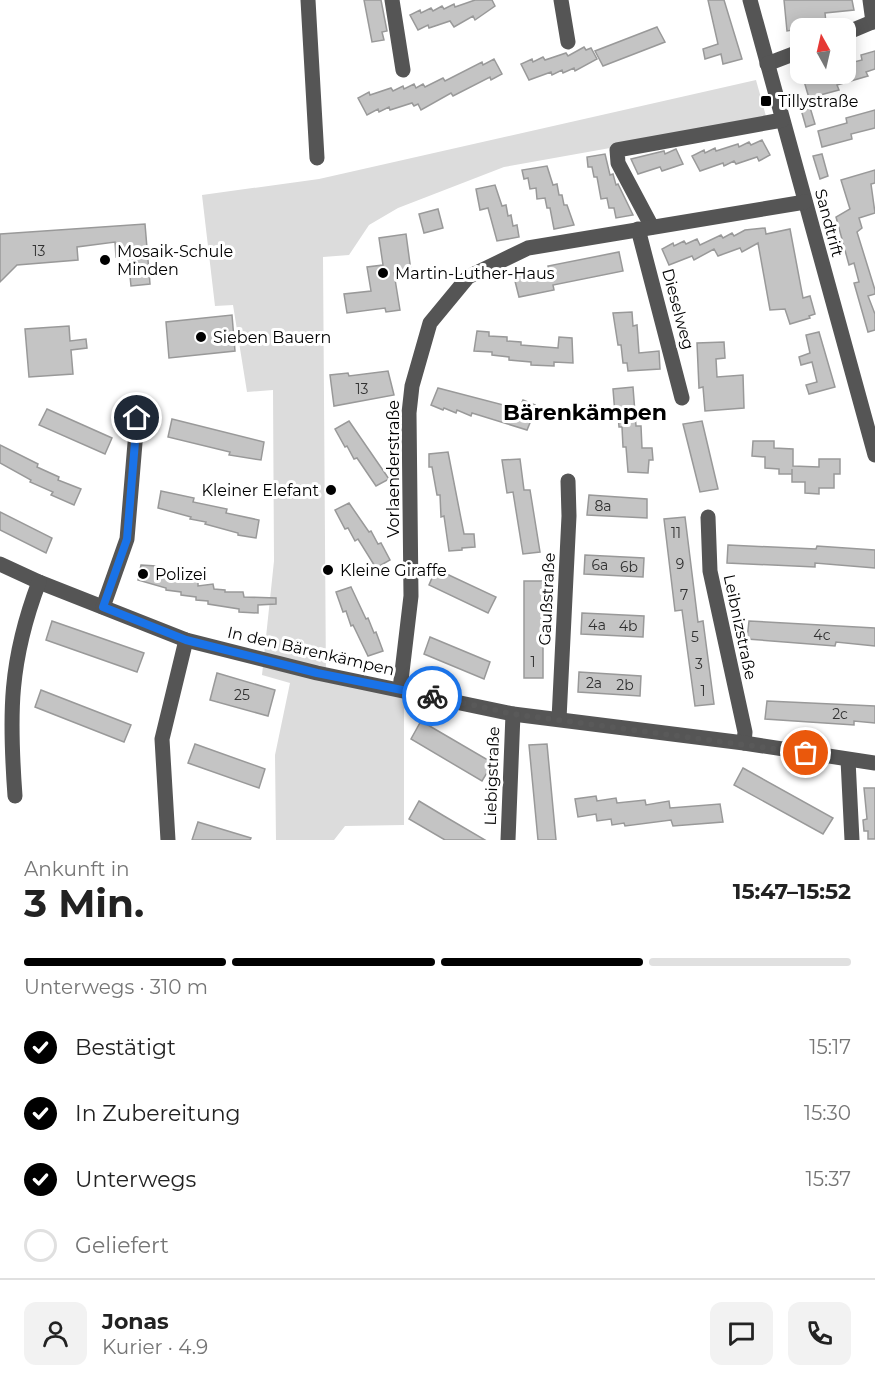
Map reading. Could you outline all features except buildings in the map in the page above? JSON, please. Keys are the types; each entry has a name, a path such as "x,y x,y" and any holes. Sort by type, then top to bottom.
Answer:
{"street":[{"path":"308,0 317,158"},
{"path":"392,0 403,70"},
{"path":"561,0 568,42"},
{"name":"Sandtrift","path":"750,0 875,454"},
{"path":"856,29 874,22 870,0"},
{"path":"767,64 790,55"},
{"path":"645,228 618,163 617,150 782,120"},
{"name":"Vorlaenderstraße","path":"400,690 411,596 409,413 412,386 429,323 468,277 528,248 805,202"},
{"name":"Dieselweg","path":"645,228 682,398"},
{"path":"103,607 127,539 137,418"},
{"name":"Gaußstraße","path":"559,719 569,516 568,481"},
{"name":"Leibnizstraße","path":"708,517 710,571 745,732 744,743"},
{"name":"In den Bärenkämpen","path":"0,564 39,582 186,640 317,673 513,714 744,743 875,763"},
{"path":"15,796 10,723 14,680 20,639 39,582"},
{"path":"168,840 162,739 186,640"},
{"name":"Liebigstraße","path":"508,840 513,714"},
{"path":"848,760 852,840"}],"shaded area":[{"path":"756,80 767,120 504,167 398,208 369,225 349,255 323,257 326,682 404,697 404,825 345,826 334,840 276,840 275,755 290,683 262,675 274,561 273,390 247,392 233,305 215,306 202,195 319,179"}],"way so far":[{"path":"432,696 513,714 806,753"}],"place":[{"name":"Tillystraße","path":"766,101"},
{"name":"Mosaik-Schule Minden","path":"105,260"},
{"name":"Martin-Luther-Haus","path":"383,273"},
{"name":"Sieben Bauern","path":"201,337"},
{"name":"Kleiner Elefant","path":"331,490"},
{"name":"Kleine Giraffe","path":"328,570"},
{"name":"Polizei","path":"143,574"}],"district":[{"name":"Bärenkämpen","path":"585,412"}],"route":[{"path":"137,418 127,539 103,607 186,640 317,673 432,696"}]}
